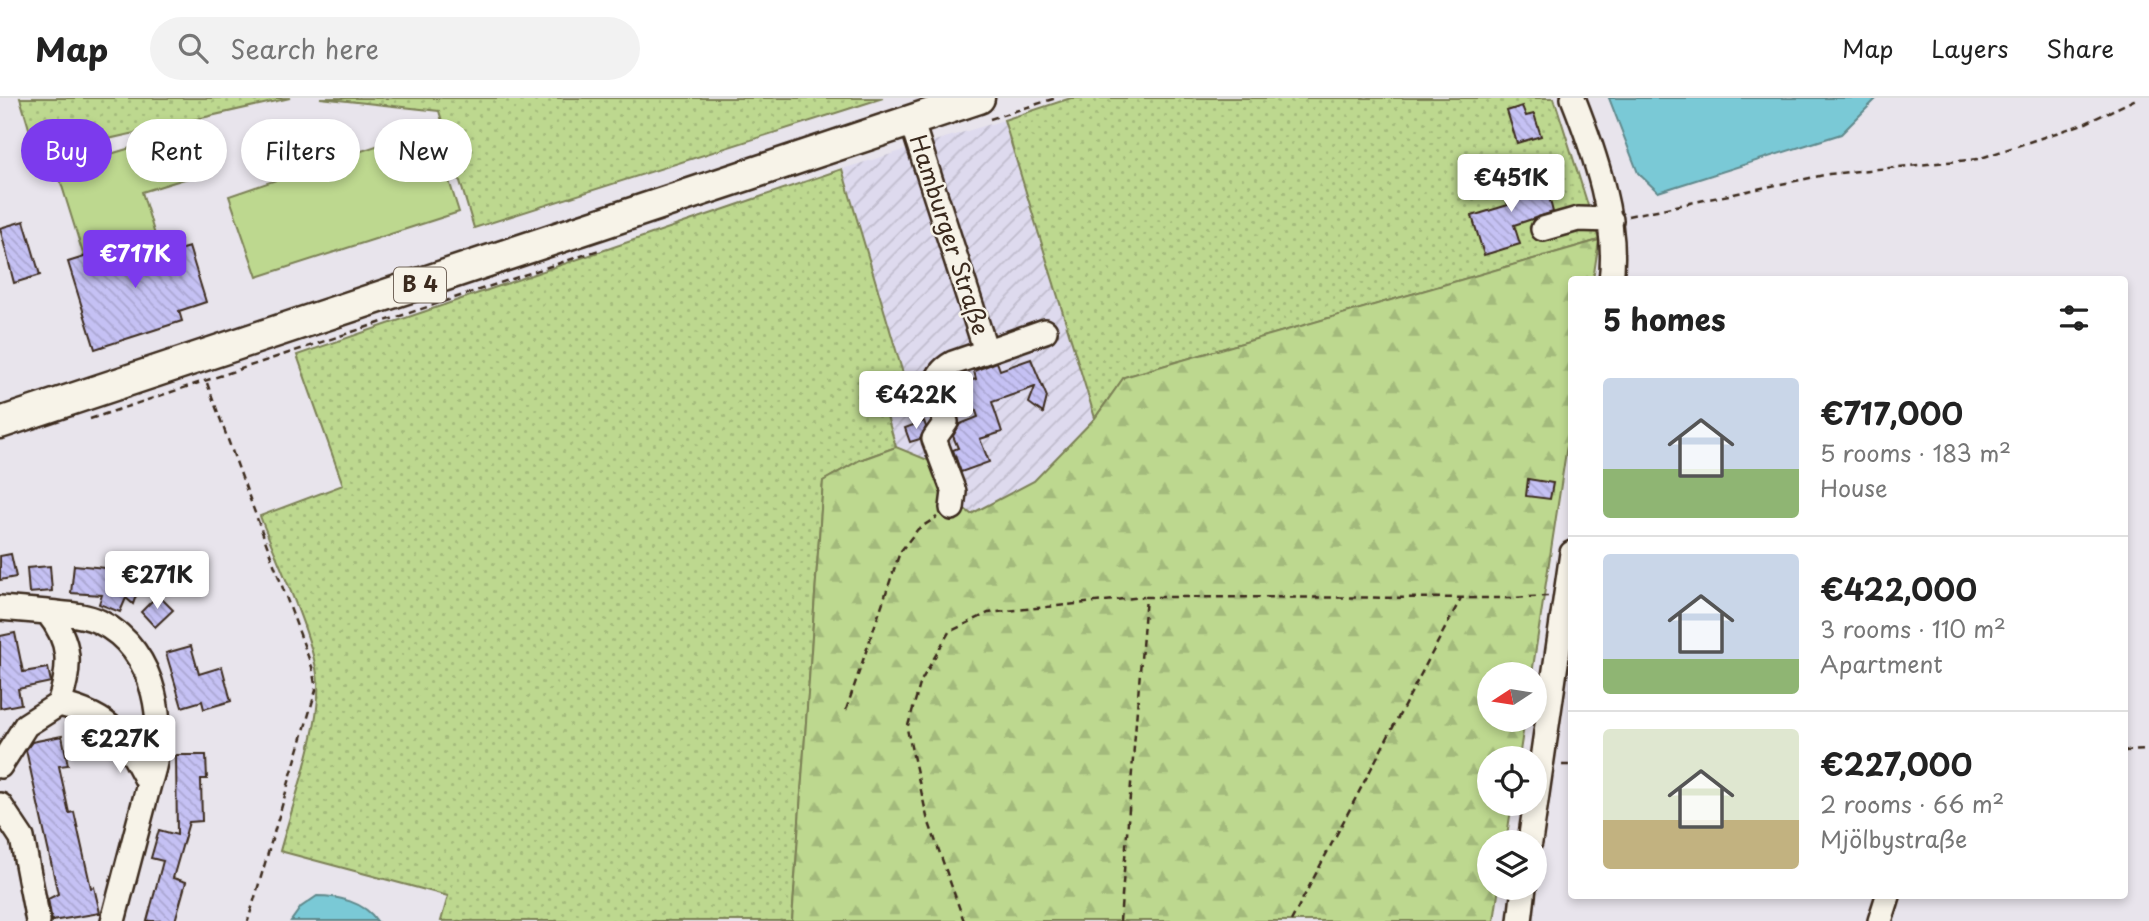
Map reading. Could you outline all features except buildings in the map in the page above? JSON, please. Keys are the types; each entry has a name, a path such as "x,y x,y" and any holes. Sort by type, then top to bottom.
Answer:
{"main road":[{"name":"B 4","path":"0,423 203,370 911,120 979,110"}],"street":[{"path":"1573,98 1611,220 1614,261 1612,276"},
{"name":"Hamburger Straße","path":"911,120 986,351"},
{"path":"1543,229 1578,219 1611,220"},
{"path":"952,508 954,492 934,439 946,422 935,391 935,379 941,369 953,363 1045,331"},
{"path":"1533,830 1568,580"},
{"path":"0,608 77,615 101,622 132,648 149,674 160,742 113,921"},
{"path":"47,612 62,630 68,657 59,704"},
{"path":"0,766 26,725 59,704 90,711 129,744 149,784"},
{"path":"0,805 22,838 38,921"},
{"path":"1880,921 1887,899"},
{"path":"1520,921 1522,900"}],"path":[{"path":"979,110 1056,98"},
{"path":"1611,220 1829,174 1978,159 2086,123 2138,98"},
{"path":"78,422 203,370 601,249"},
{"path":"203,370 312,667 316,690 248,921"},
{"path":"846,710 901,552 918,528 952,508"},
{"path":"964,921 927,817 907,729 921,681 949,632 988,613 1146,597 1461,598 1566,594"},
{"path":"1120,921 1146,597"},
{"path":"1291,921 1461,598"},
{"path":"2128,751 2149,750"}],"shaded area":[{"path":"1004,120 1095,418 1034,481 971,514 947,495 935,463 896,447 881,395 906,386 842,169"}],"green space":[{"path":"20,98 290,98 197,119 126,119 126,135 112,138 112,119 26,119"},
{"path":"320,98 883,98 474,228 460,182 472,182 472,119 441,119 439,111"},
{"path":"1071,98 1554,98 1599,240 1124,377 1095,418 1004,120"},
{"path":"374,147 374,182 449,182 459,212 257,277 229,196 270,182 360,182 360,151"},
{"path":"126,149 126,182 175,182 142,192 155,235 84,257 61,182 112,182 112,154"},
{"path":"842,169 907,387 881,396 896,447 860,460 823,481 792,921 441,921 448,896 280,851 310,744 318,701 318,683 303,623 260,516 343,485 297,355"},
{"path":"1599,240 1594,276 1568,276 1568,439 1534,662 1477,662 1477,732 1523,732 1521,746 1477,746 1477,816 1510,816 1508,830 1477,830 1477,900 1497,900 1494,921 792,921 823,481 860,460 896,447 935,463 947,495 971,514 1034,481 1095,418 1124,377"}],"water":[{"path":"1609,98 1877,98 1841,134 1658,192 1638,173"},
{"path":"317,896 350,901 372,914 377,921 291,921 301,907"}]}
